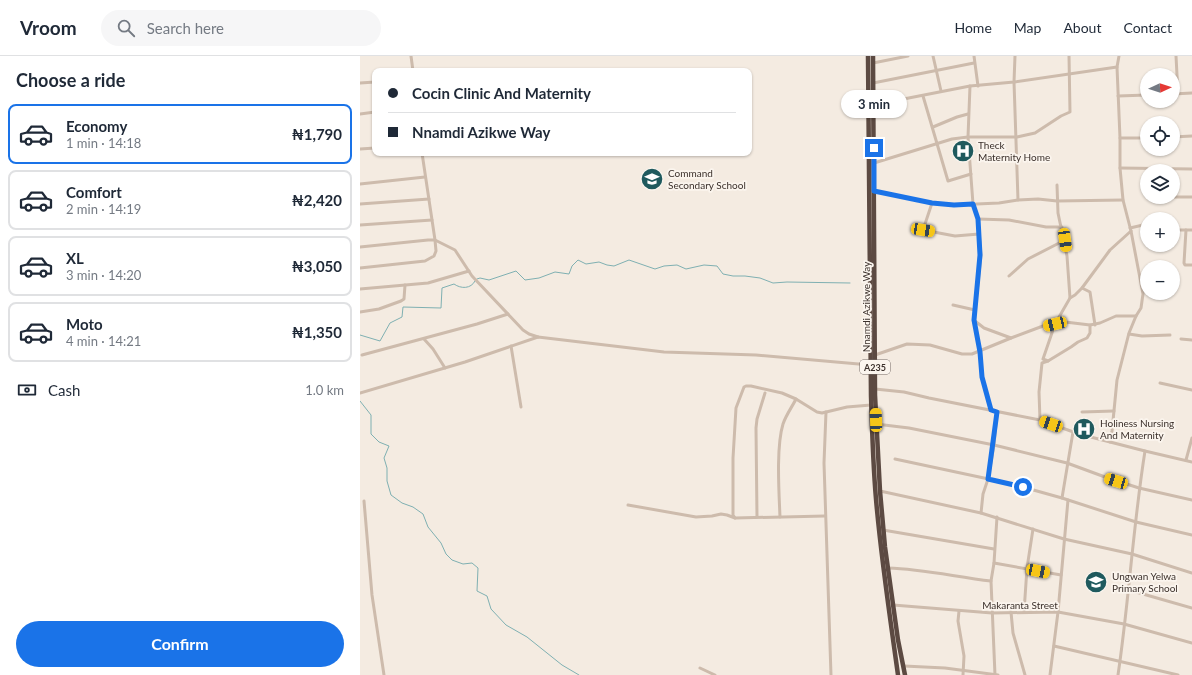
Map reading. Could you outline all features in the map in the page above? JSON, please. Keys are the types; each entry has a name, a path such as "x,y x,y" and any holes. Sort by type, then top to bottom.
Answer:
{"highway":[{"name":"Nnamdi Azikwe Way","path":"868,56 870,365 875,498 898,675"},
{"name":"Nnamdi Azikwe Way","path":"873,56 876,424 883,530 898,640 906,675"}],"street":[{"path":"411,56 413,68"},
{"path":"873,63 908,56"},
{"path":"933,56 941,91"},
{"path":"974,56 978,86"},
{"path":"1015,56 1014,82 1018,200"},
{"path":"874,163 952,139 968,137 1017,137 1035,133 1061,116 1070,112 1069,56"},
{"path":"1110,442 1117,380 1129,334 1141,308 1143,294 1131,230 1123,200 1120,168 1117,67 1119,56"},
{"path":"1176,56 1177,68"},
{"path":"873,83 974,63"},
{"path":"873,104 924,96 941,91 970,86 1014,82 1117,67"},
{"path":"360,83 372,82"},
{"path":"970,86 968,137 973,204 978,219 980,255 974,320 980,352 982,377 991,410"},
{"path":"1180,94 1192,93"},
{"path":"1118,96 1140,95"},
{"path":"924,96 948,181 971,174"},
{"path":"360,114 372,112"},
{"path":"933,127 968,114"},
{"path":"1180,137 1192,136"},
{"path":"1120,138 1140,138"},
{"path":"360,149 372,148"},
{"path":"360,268 425,261 434,256 436,251 435,240 422,156"},
{"path":"1120,168 1192,169"},
{"path":"360,184 425,177"},
{"path":"1048,361 1043,359 1056,322 1070,298 1065,240 1057,201 1057,185"},
{"path":"874,191 932,203 954,205 999,203 1038,199 1057,201 1123,200"},
{"path":"1180,197 1192,197"},
{"path":"360,204 429,199"},
{"path":"932,203 923,230 955,236 979,234"},
{"path":"978,219 1009,220 1046,227 1062,227"},
{"path":"360,225 432,220"},
{"path":"1070,298 1075,296 1082,288 1110,250 1131,230 1140,226"},
{"path":"1180,230 1192,230"},
{"path":"1186,230 1184,263 1185,265 1192,265"},
{"path":"360,247 435,240 456,250 472,276 523,330 538,337 664,352 756,355 870,365"},
{"path":"1009,276 1028,259 1065,240"},
{"path":"360,289 428,283 469,271"},
{"path":"360,312 379,309 401,301 404,299 405,285"},
{"path":"1082,288 1090,292 1095,324"},
{"path":"953,305 975,310"},
{"path":"362,355 424,339 508,314"},
{"path":"875,355 908,344 930,344 962,354 972,354 1056,322 1090,325 1116,316 1136,316"},
{"path":"974,320 984,328 1011,338"},
{"path":"1040,420 1039,392 1042,363 1087,338 1090,333 1090,325"},
{"path":"1129,334 1142,336 1170,335"},
{"path":"360,393 445,368 538,337"},
{"path":"424,339 433,349 445,368"},
{"path":"1181,339 1192,340"},
{"path":"511,346 521,407"},
{"path":"1160,383 1192,390"},
{"path":"735,518 733,515 733,436 736,408 744,387 752,386 782,393 796,399 818,412 826,412 846,407 871,405"},
{"path":"875,389 904,392 1040,420 1073,432 1192,462"},
{"path":"757,517 756,428 757,419 765,393"},
{"path":"780,517 779,480 781,434 786,417 796,399"},
{"path":"1082,412 1114,411"},
{"path":"826,412 824,463 825,516 831,675"},
{"path":"981,513 994,445 997,412"},
{"path":"876,424 909,428 994,445 1067,463 1139,488 1192,500"},
{"path":"1062,498 1073,432"},
{"path":"1186,460 1192,438"},
{"path":"1118,675 1129,590 1139,488 1145,451"},
{"path":"896,458 1012,484 1062,498 1136,522 1192,535"},
{"path":"880,491 997,517 1064,539 1132,554 1192,573"},
{"path":"1050,675 1058,612 1068,500"},
{"path":"364,501 372,595 384,675"},
{"path":"628,505 696,517 721,514 735,518 825,516"},
{"path":"995,675 991,581 994,563 997,517"},
{"path":"1024,612 1027,568 1033,529"},
{"path":"883,530 994,549"},
{"path":"994,563 1061,575"},
{"path":"888,568 911,569 991,581"},
{"path":"1129,590 1192,608"},
{"name":"Makaranta Street","path":"893,604 992,613 1058,612 1124,624 1192,643"},
{"path":"959,611 958,621 964,656 963,675"},
{"path":"1011,612 1013,633 1025,675"},
{"path":"1054,646 1178,675"},
{"path":"904,666 963,670 998,675"},
{"path":"700,668 714,675"}],"waterway":[{"path":"477,279 480,278 489,280 516,271 525,280 539,278 555,272 569,274 572,266 578,260 586,264 599,262 614,266 629,260 655,269 664,266 677,265 686,269 704,265 717,266 723,274 760,278 773,283 850,283"},
{"path":"360,335 380,341 390,323 402,317 403,307 441,308 442,288 454,284 457,286 468,287 475,281"},
{"path":"360,401 371,415 371,434 379,442 389,446 384,458 387,468 387,481 391,495 402,503 413,507 423,514 428,527 441,543 446,554 452,560 463,564 472,563 478,568 477,591 487,596 491,609 506,625 527,637 562,665 579,675"}],"place":[{"name":"Theck Maternity Home","path":"963,151"},
{"name":"Command Secondary School","path":"652,179"},
{"name":"Holiness Nursing And Maternity","path":"1084,429"},
{"name":"Ungwan Yelwa Primary School","path":"1096,582"}],"route":[{"path":"874,148 874,191 932,203 954,205 973,204 978,219 980,255 974,320 980,352 982,377 987,397 991,410 997,412 994,445 988,479 1023,487"}]}
